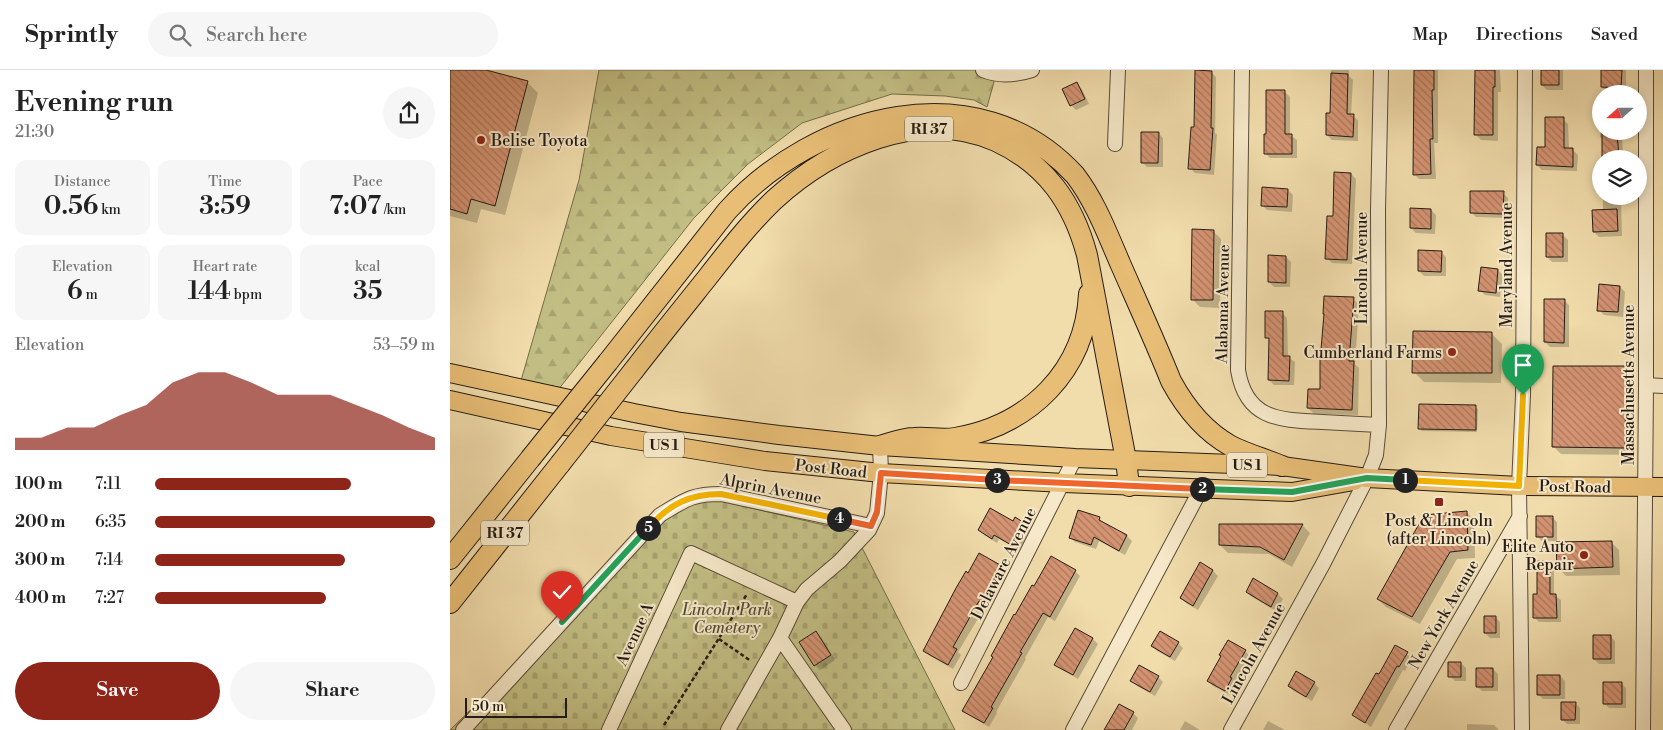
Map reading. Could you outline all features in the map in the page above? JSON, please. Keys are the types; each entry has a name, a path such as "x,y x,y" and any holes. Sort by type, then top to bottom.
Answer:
{"highway":[{"path":"450,559 727,210 748,189 802,148 830,132 882,113 920,106 967,108 991,115 1023,130 1054,152 1069,167 1084,188 1099,216 1171,381 1183,402 1200,422 1219,438 1236,448 1282,466"},
{"name":"RI 37","path":"450,603 733,244 773,201 798,180 824,163 870,141 899,132 932,129 965,131 991,139 1028,160 1057,189 1073,215 1084,242 1089,269"},
{"path":"880,446 912,438 954,438 983,431 1011,419 1037,402 1049,391 1068,363 1082,333 1089,301 1089,269"},
{"path":"1089,269 1126,460 1129,486"}],"main road":[{"name":"Post Road","path":"450,373 681,422 880,446 1075,458 1282,466 1367,478 1519,486 1663,487"},
{"name":"Post Road","path":"450,400 611,436 765,461 881,473 1064,484 1292,492 1367,478"}],"street":[{"path":"983,70 1002,75 1018,74 1032,70"},
{"path":"1115,144 1118,70"},
{"name":"Alabama Avenue","path":"1242,70 1238,370 1240,385 1249,400 1259,410 1272,416 1288,420 1379,425"},
{"name":"Lincoln Avenue","path":"1231,730 1323,564 1367,478 1376,455 1379,425 1378,210 1381,70"},
{"name":"Maryland Avenue","path":"1522,730 1519,486 1523,395 1525,70"},
{"name":"Massachusetts Avenue","path":"1642,730 1646,385 1646,70"},
{"path":"1646,385 1663,386"},
{"path":"728,730 780,638 797,602 807,589 840,561 870,530 877,512 881,473 880,446"},
{"name":"Delaware Avenue","path":"961,683 1064,484 1075,458"},
{"path":"1073,730 1201,489"},
{"name":"Alprin Avenue","path":"463,730 660,514 689,497 721,494 871,526"},
{"name":"New York Avenue","path":"1396,730 1520,516"},
{"name":"Avenue A","path":"609,730 691,553 755,582"},
{"path":"755,582 797,602"},
{"path":"780,638 844,730"}],"path":[{"path":"664,725 755,582"},
{"path":"718,639 762,669"}],"green space":[{"path":"599,70 987,70 994,82 987,107 974,100 945,96 892,94 802,123 748,164 694,218 558,390 520,384 579,180"},
{"name":"Lincoln Park Cemetery","path":"712,499 854,532 955,730 450,730 673,512 693,501"}],"building":[{"name":"Belise Toyota","path":"450,70 486,70 528,81 495,206 471,199 467,214 450,209"},
{"path":"1195,70 1212,71 1211,128 1213,128 1210,170 1188,169 1191,127 1194,127"},
{"path":"1414,70 1434,70 1434,90 1432,90 1433,139 1430,139 1431,174 1413,175"},
{"path":"1475,70 1495,70 1493,135 1474,135"},
{"path":"1541,70 1559,70 1559,85 1541,85"},
{"path":"1601,70 1622,70 1621,85 1601,85"},
{"path":"1331,73 1348,74 1347,114 1354,114 1353,137 1326,135 1326,113 1330,113"},
{"path":"1077,82 1085,99 1070,106 1062,89"},
{"path":"1266,90 1285,90 1285,134 1292,134 1292,154 1264,154"},
{"path":"1545,117 1564,117 1564,148 1573,148 1573,167 1536,165 1537,147 1545,147"},
{"path":"1141,132 1159,132 1158,163 1141,163"},
{"path":"1602,140 1618,140 1618,150 1602,150"},
{"path":"1334,172 1351,173 1347,260 1325,259 1327,216 1333,216"},
{"path":"1262,187 1288,189 1287,207 1261,206"},
{"path":"1470,191 1504,191 1503,214 1470,213"},
{"path":"1410,208 1431,209 1431,229 1410,228"},
{"path":"1617,209 1618,231 1593,232 1592,210"},
{"path":"1192,229 1214,230 1213,300 1191,300"},
{"path":"1546,233 1563,233 1563,257 1546,257"},
{"path":"1418,250 1442,251 1441,272 1418,271"},
{"path":"1268,255 1286,256 1286,283 1268,282"},
{"path":"1481,267 1498,269 1496,293 1478,291"},
{"path":"1599,284 1620,286 1618,312 1597,311"},
{"path":"1324,296 1354,297 1349,361 1354,361 1352,410 1307,408 1308,389 1320,389"},
{"path":"1544,299 1565,299 1564,343 1544,342"},
{"path":"1265,311 1283,311 1283,356 1290,356 1289,381 1268,380 1269,338 1265,338"},
{"name":"Cumberland Farms","path":"1413,331 1492,332 1492,373 1412,373"},
{"path":"1553,366 1626,366 1625,448 1552,447"},
{"path":"1419,404 1476,405 1476,430 1418,429"},
{"path":"990,508 1013,521 1015,517 1026,524 1013,546 994,535 992,539 978,530"},
{"path":"1078,510 1100,517 1099,520 1127,535 1119,551 1094,537 1091,545 1069,538"},
{"path":"1467,511 1468,550 1450,552 1412,617 1377,599 1424,515"},
{"path":"1536,516 1553,516 1553,537 1536,537"},
{"path":"1219,524 1303,524 1284,560 1260,547 1219,545"},
{"name":"Elite Auto Repair","path":"1612,541 1613,567 1557,569 1556,542"},
{"path":"979,553 1002,566 981,602 979,601 953,647 957,649 948,665 923,651 956,588 966,571 968,573"},
{"path":"1051,556 1076,570 1050,617 1043,613 1020,652 1022,653 984,723 962,711 993,657 991,656 1014,614 1032,585 1034,586"},
{"path":"1537,561 1550,561 1550,594 1556,594 1557,618 1533,618 1533,594 1537,594"},
{"path":"1200,562 1213,570 1193,606 1180,598"},
{"path":"1253,578 1278,593 1271,607 1246,592"},
{"path":"1484,616 1496,616 1496,633 1484,633"},
{"path":"1075,628 1093,638 1073,675 1054,665"},
{"path":"816,631 831,655 814,666 799,642"},
{"path":"1160,631 1179,642 1170,657 1151,646"},
{"path":"1593,635 1611,635 1611,659 1593,659"},
{"path":"1228,640 1246,650 1230,677 1232,678 1225,691 1207,681"},
{"path":"1395,645 1408,652 1399,667 1397,666 1365,723 1352,715 1376,673 1379,674"},
{"path":"1448,662 1461,662 1461,677 1448,677"},
{"path":"1139,665 1159,676 1150,692 1130,681"},
{"path":"1476,668 1493,668 1493,687 1476,687"},
{"path":"1296,671 1315,682 1306,697 1288,686"},
{"path":"1537,675 1560,675 1560,695 1537,695"},
{"path":"1603,682 1622,682 1622,704 1603,704"},
{"path":"1561,702 1576,702 1575,720 1561,720"},
{"path":"1119,704 1134,712 1124,730 1104,730"}],"place":[{"name":"Belise Toyota","path":"481,140"},
{"name":"Cumberland Farms","path":"1452,352"},
{"name":"Post & Lincoln (after Lincoln)","path":"1439,502"},
{"name":"Elite Auto Repair","path":"1584,555"}],"route":[{"path":"562,622 660,514 689,497 721,494 871,526 877,512 881,473 1064,484 1292,492 1367,478 1519,486 1523,395"}]}
